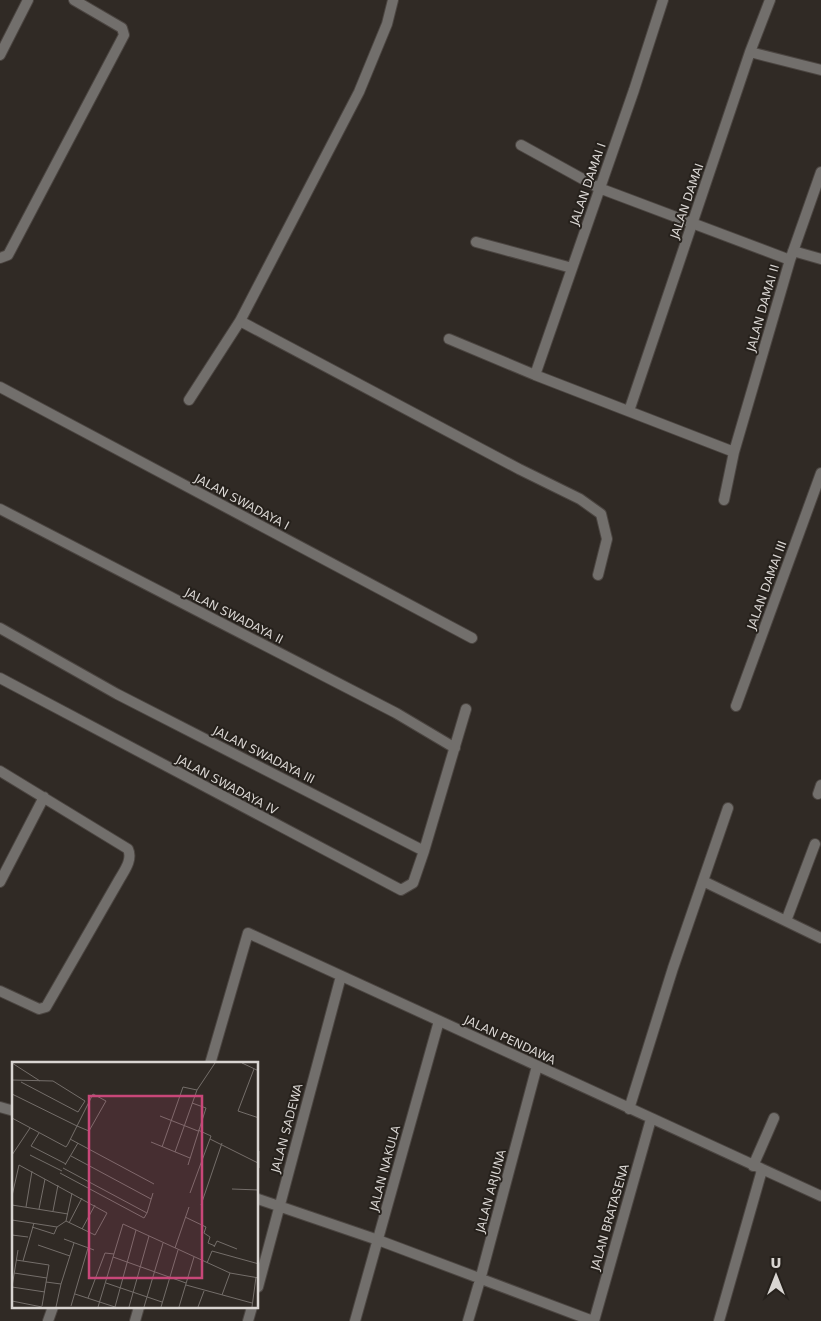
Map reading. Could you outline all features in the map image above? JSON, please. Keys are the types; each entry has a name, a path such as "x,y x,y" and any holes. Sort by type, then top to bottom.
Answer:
{"street":[{"path":"0,55 28,0"},
{"path":"0,258 8,255 124,35 122,28 74,0"},
{"path":"189,400 240,321 359,92 387,24 394,0"},
{"name":"JALAN DAMAI I","path":"535,375 634,90 663,0"},
{"name":"JALAN DAMAI","path":"629,411 750,52 770,0"},
{"path":"750,52 821,70"},
{"path":"521,145 600,188 692,224 792,255 821,259"},
{"name":"JALAN DAMAI II","path":"724,500 734,452 792,255 821,172"},
{"path":"476,242 572,268"},
{"path":"240,321 580,499 602,514 607,539 598,575"},
{"path":"449,339 535,375 734,452"},
{"name":"JALAN SWADAYA I","path":"0,387 472,638"},
{"name":"JALAN DAMAI III","path":"736,706 821,473"},
{"name":"JALAN SWADAYA II","path":"0,509 396,713 455,748"},
{"name":"JALAN SWADAYA III","path":"0,628 117,694 424,851"},
{"name":"JALAN SWADAYA IV","path":"0,678 401,890 413,883 424,851"},
{"path":"424,851 466,709"},
{"path":"0,771 128,849 130,859 46,1007 39,1009 0,991"},
{"path":"0,882 44,797"},
{"path":"629,1109 673,968 728,808"},
{"path":"786,921 815,844"},
{"path":"703,881 821,938"},
{"name":"JALAN PENDAWA","path":"211,1062 248,933 821,1196"},
{"name":"JALAN SADEWA","path":"259,1283 341,976"},
{"name":"JALAN NAKULA","path":"355,1321 439,1021"},
{"name":"JALAN ARJUNA","path":"468,1321 537,1066"},
{"path":"719,1321 758,1168 774,1118"},
{"name":"JALAN BRATASENA","path":"593,1321 651,1119"},
{"path":"259,1199 378,1240 593,1321"},
{"path":"48,1321 53,1308"},
{"path":"135,1321 139,1308"},
{"path":"248,1321 252,1308"}]}
